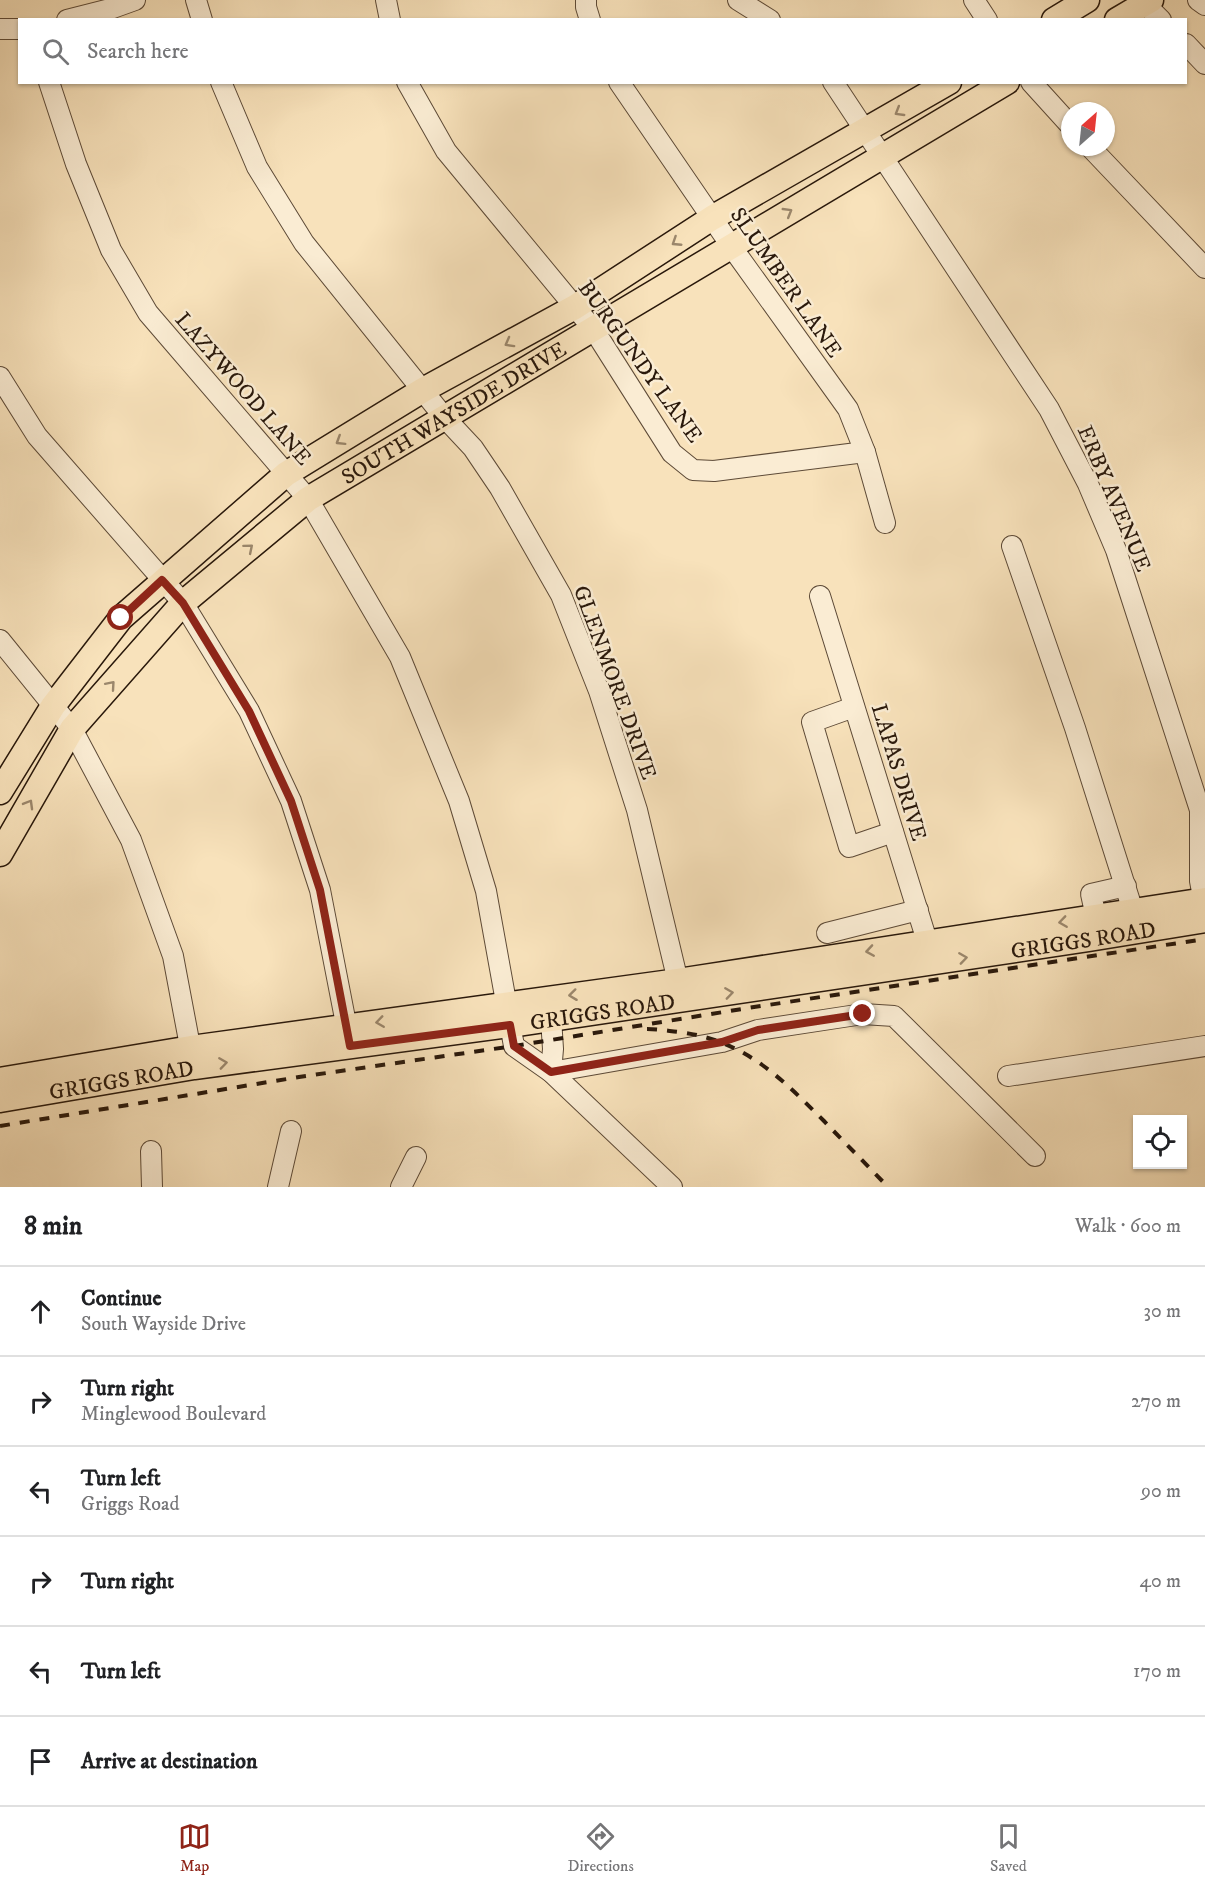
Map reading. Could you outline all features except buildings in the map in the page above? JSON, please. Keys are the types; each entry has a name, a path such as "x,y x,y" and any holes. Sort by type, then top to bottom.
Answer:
{"main road":[{"path":"1057,18 1087,0"},
{"path":"1123,18 1153,8"},
{"name":"SOUTH WAYSIDE DRIVE","path":"0,792 53,706 121,618 286,474 423,390 575,307 712,218 946,84"},
{"name":"SOUTH WAYSIDE DRIVE","path":"0,854 72,729 183,603 308,499 1004,84"},
{"name":"GRIGGS ROAD","path":"930,952 1096,917 1133,911 1205,907"},
{"name":"GRIGGS ROAD","path":"0,1080 192,1057 680,991 1205,907"},
{"name":"GRIGGS ROAD","path":"509,1014 551,1018 680,991"},
{"name":"GRIGGS ROAD","path":"0,1100 192,1057"}],"street":[{"path":"75,18 135,0"},
{"path":"196,0 201,18"},
{"path":"386,0 390,18"},
{"path":"586,0 589,18"},
{"path":"738,0 767,18"},
{"path":"974,0 986,18"},
{"path":"1198,0 1205,5"},
{"path":"0,29 18,29"},
{"path":"1187,46 1205,64"},
{"name":"LAZYWOOD LANE","path":"49,84 76,164 111,250 148,313 308,499 400,657 459,801 486,891 514,1046 551,1072 672,1187"},
{"name":"GLENMORE DRIVE","path":"222,84 257,167 304,243 444,417 473,448 500,488 561,595 599,691 637,810 680,991"},
{"name":"BURGUNDY LANE","path":"408,84 446,151 594,330 672,453 693,470 714,471 865,452"},
{"name":"SLUMBER LANE","path":"621,84 712,218 848,409 865,452 885,523"},
{"name":"ERBY AVENUE","path":"834,84 1049,409 1088,484 1116,550 1200,810 1200,881 1205,907"},
{"path":"1033,84 1061,115"},
{"path":"1099,156 1205,267"},
{"path":"0,377 37,436 183,603 249,711 291,801 320,890 349,1036"},
{"path":"1012,546 1065,697 1133,911"},
{"name":"LAPAS DRIVE","path":"820,596 930,952"},
{"path":"0,640 72,729 131,840 173,956 192,1057"},
{"path":"854,707 812,722 849,847 893,832"},
{"path":"1096,917 1091,894 1126,886"},
{"path":"826,933 918,910"},
{"path":"551,1018 553,1040 551,1072 722,1042 758,1030 863,1014 894,1016 1035,1156"},
{"path":"1008,1076 1205,1046"},
{"path":"278,1187 291,1131"},
{"path":"151,1151 152,1187"},
{"path":"401,1187 416,1157"}],"railway":[{"path":"0,1126 299,1077 1205,939"},
{"path":"647,1029 702,1036 723,1043 759,1063 808,1105 888,1187"}],"route":[{"path":"121,618 162,580 183,603 249,711 291,801 320,890 350,1046 510,1025 514,1046 551,1072 722,1042 758,1030 863,1014"}]}
